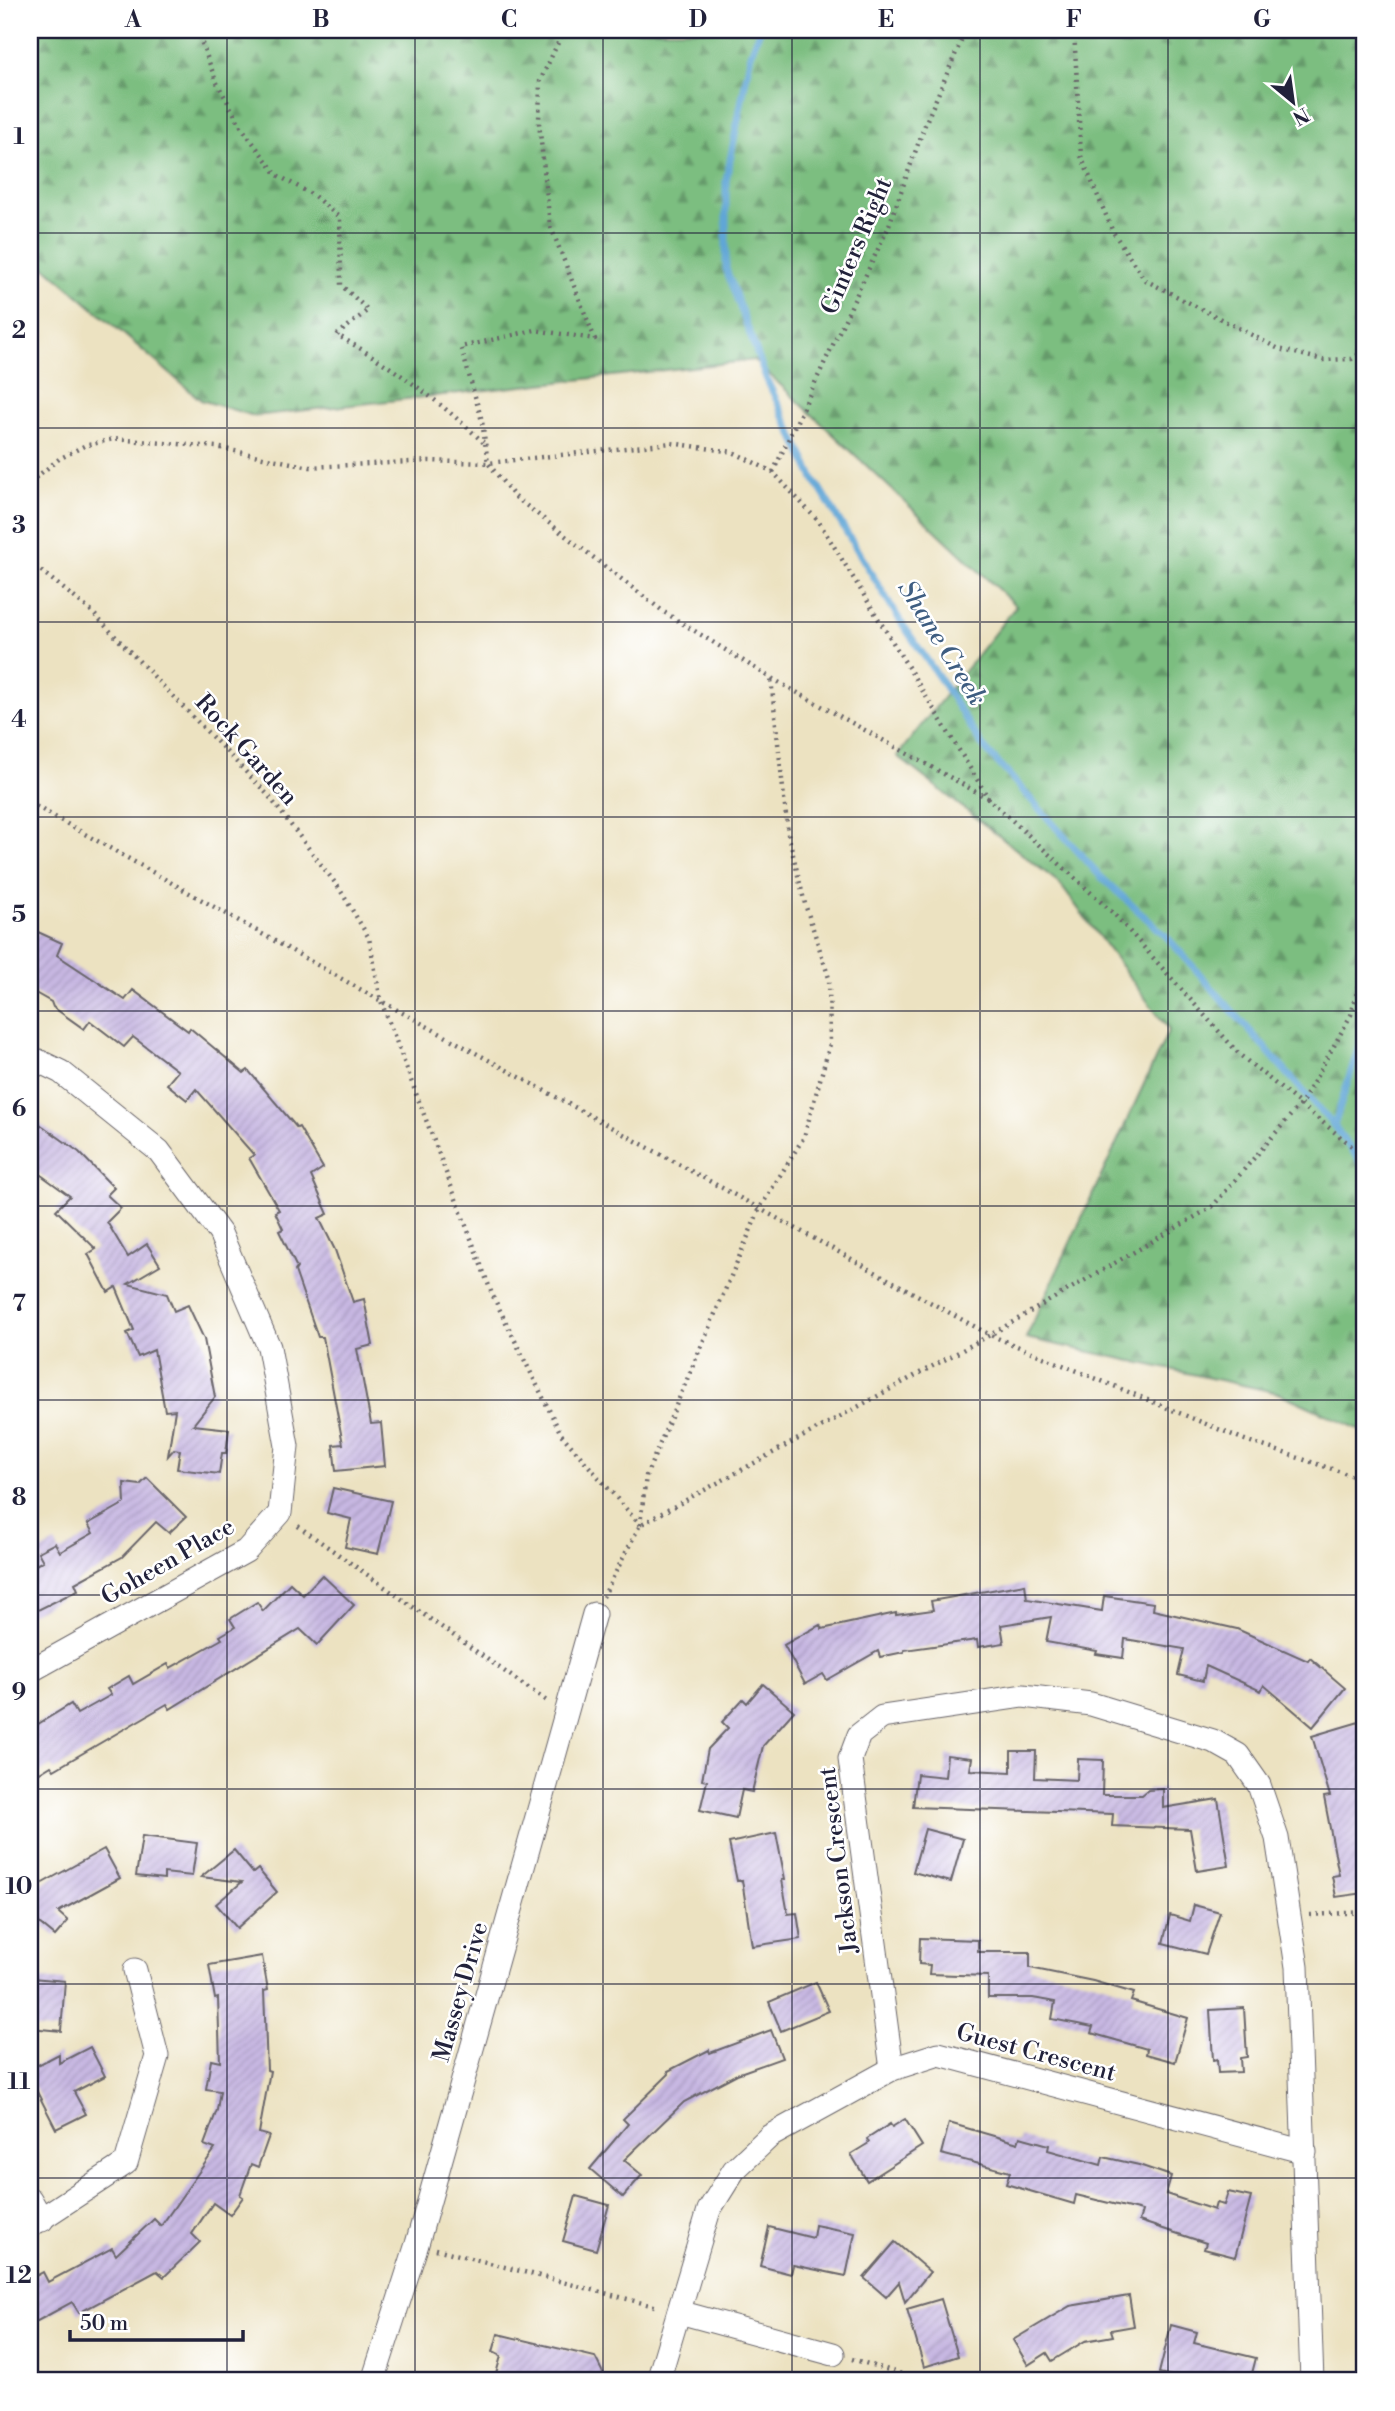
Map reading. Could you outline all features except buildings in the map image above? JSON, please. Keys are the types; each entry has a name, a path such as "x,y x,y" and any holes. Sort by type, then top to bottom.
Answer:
{"street":[{"path":"30,1057 61,1072 159,1151 220,1233 269,1347 287,1446 280,1513"},
{"name":"Goheen Place","path":"30,1671 246,1551 280,1513"},
{"name":"Massey Drive","path":"373,2381 417,2244 594,1614"},
{"name":"Jackson Crescent","path":"892,2069 850,1759 859,1735 882,1717 1023,1696 1091,1704 1213,1741 1238,1755 1259,1785 1277,1838 1297,1967 1305,2152"},
{"path":"30,2199 36,2223 126,2163 157,2056 135,1970"},
{"name":"Guest Crescent","path":"658,2381 709,2210 734,2170 770,2136 892,2069 939,2054 1305,2152"},
{"path":"1305,2152 1312,2381"},
{"path":"679,2312 833,2354"}],"path":[{"path":"197,30 216,80 242,128 277,175 313,195 340,219 341,285 368,310 337,335 405,376 449,410 485,444"},
{"path":"564,30 540,81 539,123 550,225 595,339 535,330 461,347 482,421 488,463 514,496 664,612 771,678 989,799 1114,914 1240,1055 1365,1157"},
{"name":"Ginters Right","path":"773,472 888,228 926,122 966,30"},
{"path":"1074,30 1081,156 1113,232 1145,280 1279,349 1323,360 1352,359 1365,350"},
{"path":"30,481 60,459 84,446 113,439 216,447 310,467 430,461 488,463 671,443 733,452 773,472 819,522 989,799"},
{"name":"Rock Garden","path":"30,562 90,610 268,795 339,888 369,939 381,1001 492,1294 561,1434 639,1525"},
{"path":"594,1614 639,1525 646,1476 760,1209 804,1137 830,1044 830,978 805,904 788,834 771,678"},
{"path":"30,803 381,1001 990,1335 1245,1440 1365,1480"},
{"path":"639,1525 990,1335 1212,1208 1299,1105 1351,1015 1364,965 1365,942"},
{"path":"280,1513 566,1714"},
{"path":"1289,1916 1365,1912"},
{"path":"417,2244 679,2312"},
{"path":"833,2354 925,2381"}],"green space":[{"path":"30,30 1365,30 1365,1432 1279,1393 1026,1338 1169,1030 1059,883 897,756 1016,606 754,360 254,416 201,400 30,254"}],"waterway":[{"name":"Shane Creek","path":"760,30 751,53 726,181 726,269 766,378 814,479 901,622 981,744 1101,877 1166,936 1334,1126 1365,1168"},
{"path":"1334,1126 1365,1027"}]}
